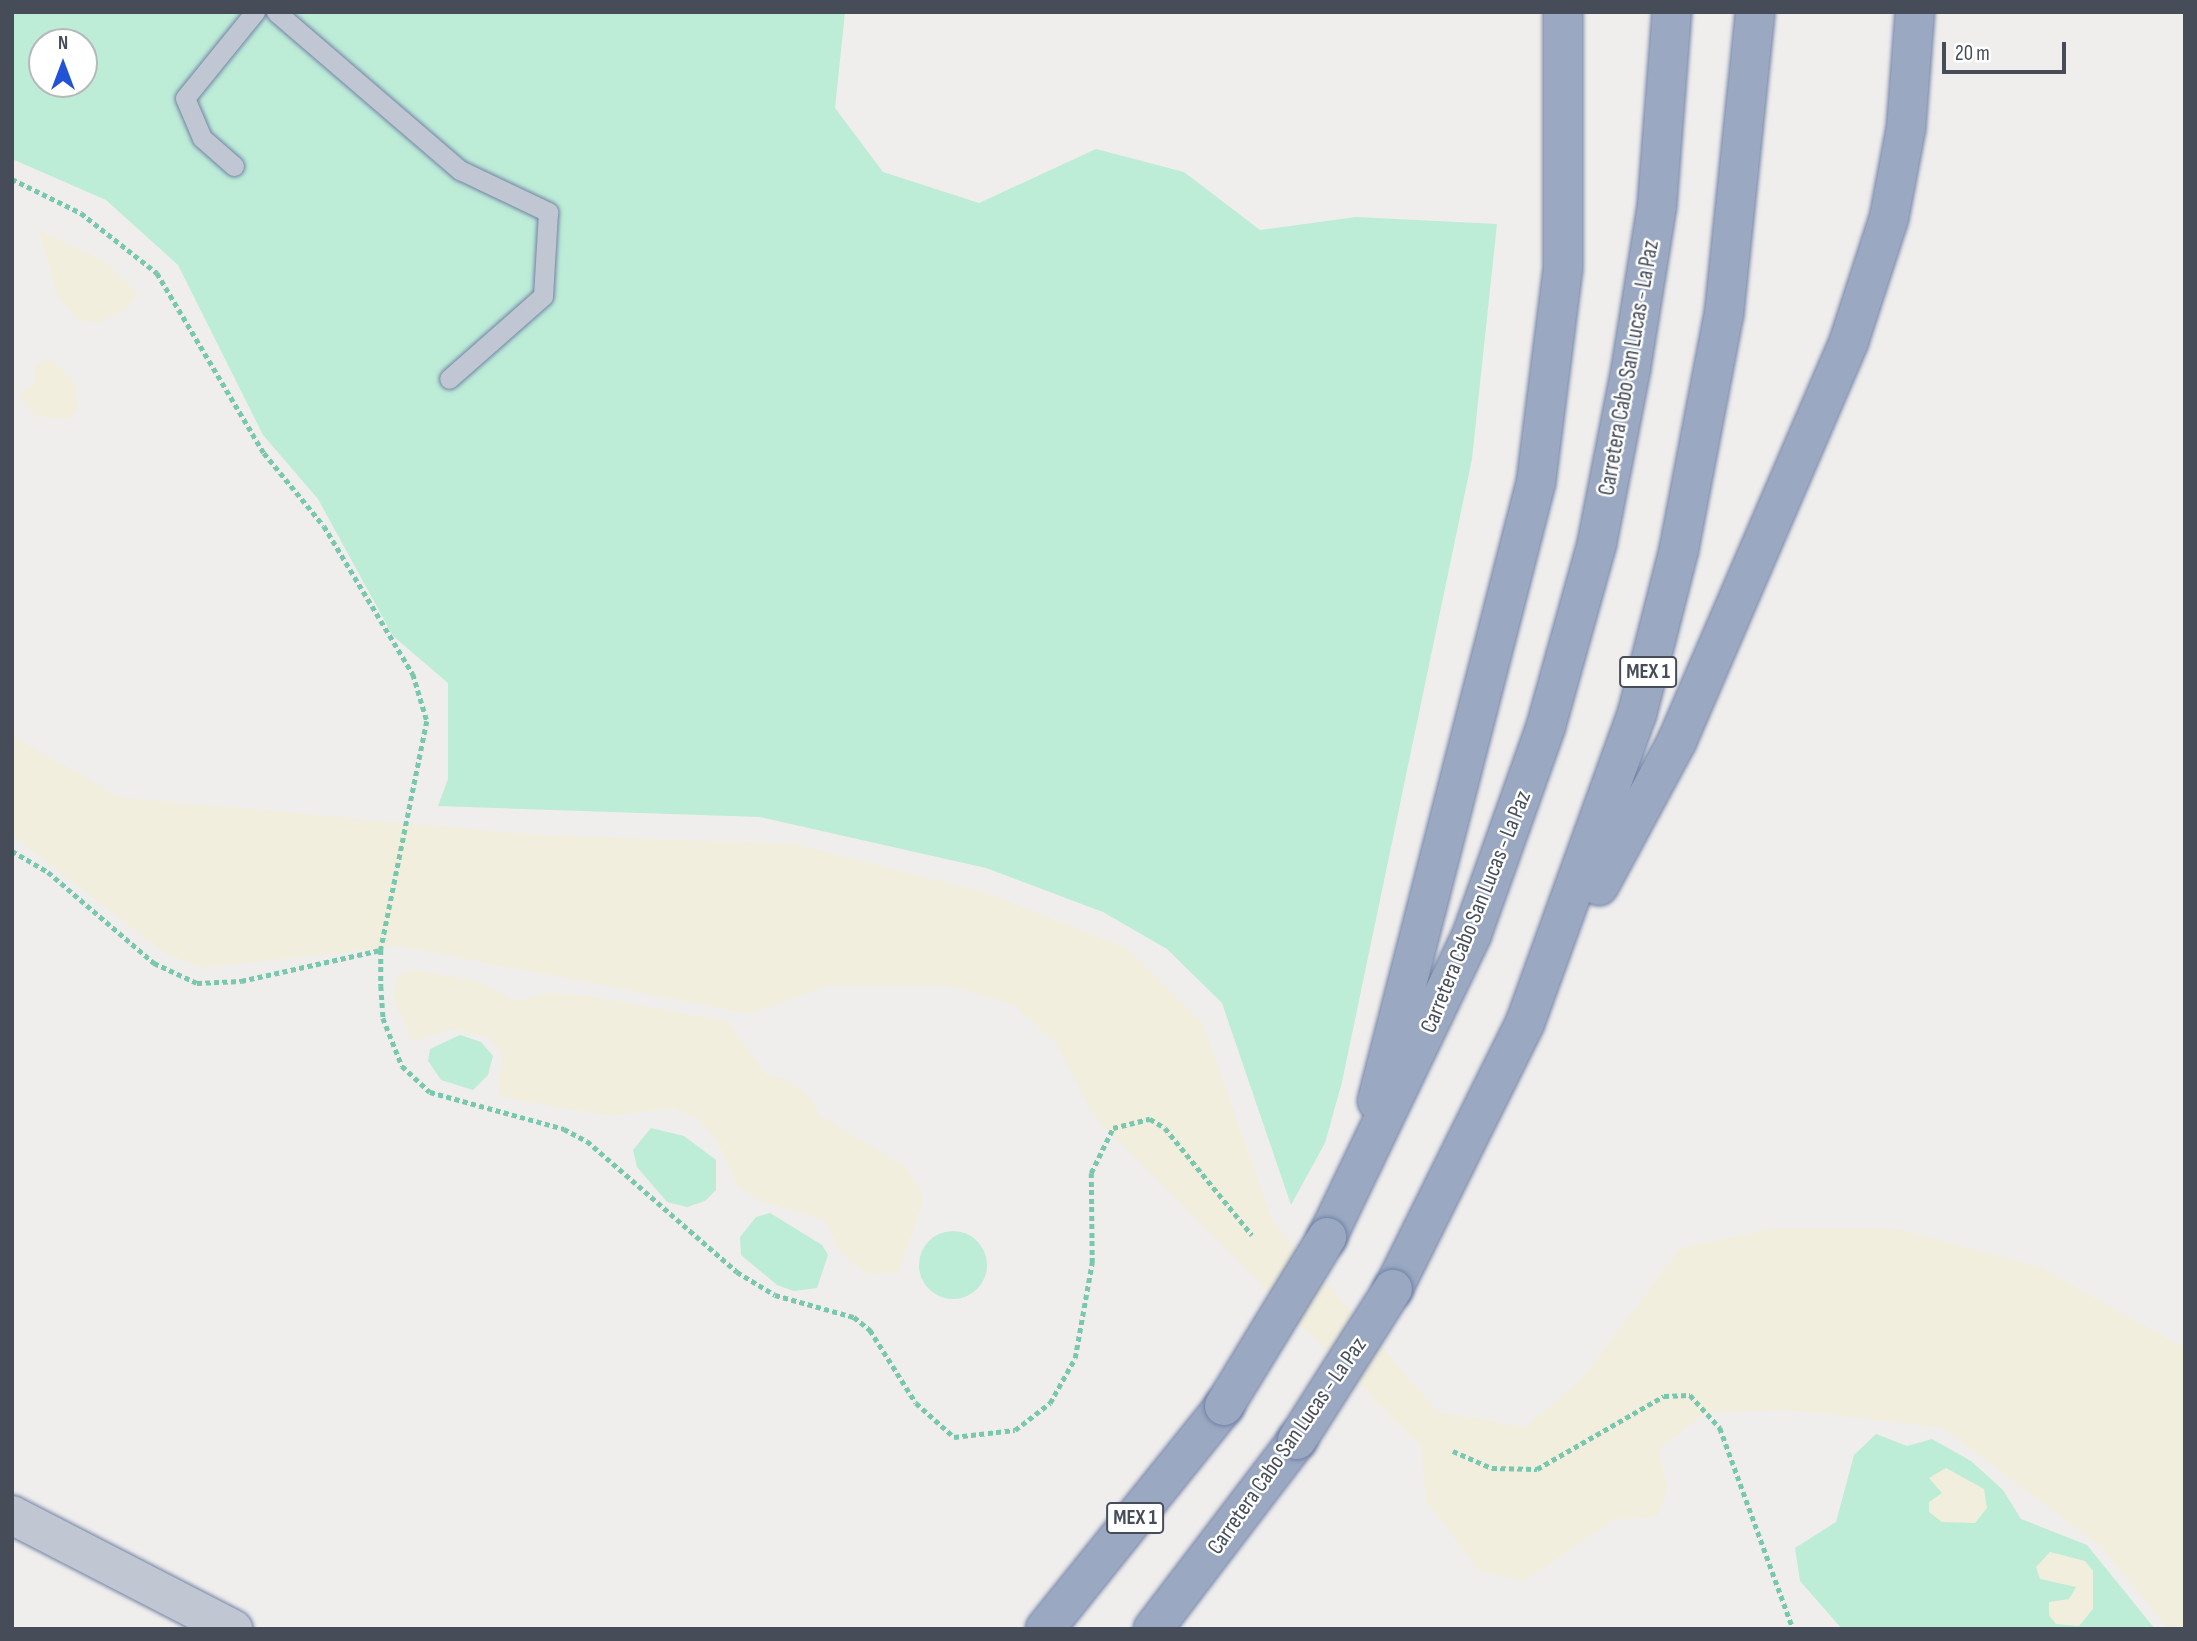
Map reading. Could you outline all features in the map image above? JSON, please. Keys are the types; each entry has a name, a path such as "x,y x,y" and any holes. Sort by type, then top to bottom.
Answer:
{"highway":[{"path":"1361,1171 1535,482 1563,268 1563,12"},
{"name":"Carretera Cabo San Lucas - La Paz","path":"1045,1629 1224,1406 1327,1237 1361,1171 1513,832 1597,543 1657,205 1672,12"},
{"name":"Carretera Cabo San Lucas - La Paz","path":"1153,1629 1297,1440 1393,1289 1525,1023 1629,739 1679,549 1724,314 1755,12"},
{"path":"1525,1023 1677,741 1849,341 1889,218 1907,116 1915,12"}],"street":[{"path":"12,1515 233,1629"}],"lane":[{"path":"234,166 202,138 185,98 255,12"},
{"path":"276,12 460,170 548,212 543,296 449,379"}],"path":[{"path":"12,179 81,213 157,273 264,453 324,526 413,674 426,721 381,950 383,1018 402,1066 430,1092 564,1129 587,1141 737,1272 775,1295 854,1317 870,1330 916,1404 954,1437 1014,1430 1050,1403 1075,1358 1088,1303 1091,1173 1113,1128 1150,1119 1165,1128 1252,1234"},
{"path":"12,851 48,872 154,963 197,984 241,981 381,950"},
{"path":"1452,1451 1492,1468 1537,1469 1664,1396 1690,1395 1720,1428 1793,1629"}],"green space":[{"path":"12,12 845,12 835,108 883,172 979,203 1096,149 1184,172 1260,230 1356,217 1497,224 1472,459 1342,1082 1325,1143 1291,1205 1222,1003 1167,949 1103,912 986,868 760,817 438,806 448,779 448,683 393,636 318,499 263,435 178,265 106,200 12,159"},
{"path":"460,1035 481,1042 493,1056 488,1075 473,1090 441,1080 428,1061 430,1049"},
{"path":"651,1128 684,1136 716,1160 716,1190 705,1201 687,1207 667,1202 637,1167 633,1150"},
{"path":"770,1213 822,1245 828,1255 817,1288 794,1291 777,1285 741,1255 740,1237 756,1217"},
{"path":"960,1231 981,1246 987,1258 985,1278 977,1289 960,1299 946,1299 929,1289 921,1278 919,1258 929,1241 940,1233"},
{"path":"1876,1434 1907,1446 1932,1439 1971,1461 2003,1490 2021,1519 2087,1545 2155,1629 1842,1629 1800,1581 1795,1548 1836,1522 1854,1455"}],"sand":[{"path":"39,230 106,262 138,294 126,309 99,323 77,320 56,294"},
{"path":"51,359 76,384 77,410 70,419 37,417 23,401 20,392 35,385 35,364"},
{"path":"12,735 119,797 527,834 794,844 984,892 1127,948 1203,1024 1273,1221 1438,1412 1525,1427 1583,1377 1680,1248 1770,1229 1899,1229 2040,1267 2185,1348 2185,1629 2168,1629 2102,1548 1942,1428 1788,1410 1705,1413 1658,1450 1668,1488 1656,1517 1615,1519 1525,1581 1480,1572 1426,1501 1421,1446 1094,1117 1057,1044 1012,1004 948,986 826,986 750,1014 398,946 203,968 164,953 12,835"},
{"path":"415,970 479,981 515,1001 549,993 589,996 727,1021 766,1074 786,1079 812,1098 819,1115 904,1166 920,1188 923,1201 899,1272 868,1275 838,1250 826,1221 760,1201 738,1187 717,1141 696,1118 672,1108 610,1116 499,1097 501,1053 487,1037 453,1029 412,1041 393,997 396,975"},
{"path":"1946,1468 1984,1489 1987,1508 1975,1523 1942,1522 1929,1512 1929,1502 1942,1493 1929,1478"},
{"path":"2050,1552 2085,1561 2093,1571 2093,1609 2079,1626 2056,1624 2049,1615 2049,1602 2069,1599 2076,1587 2040,1579 2036,1567"}]}
